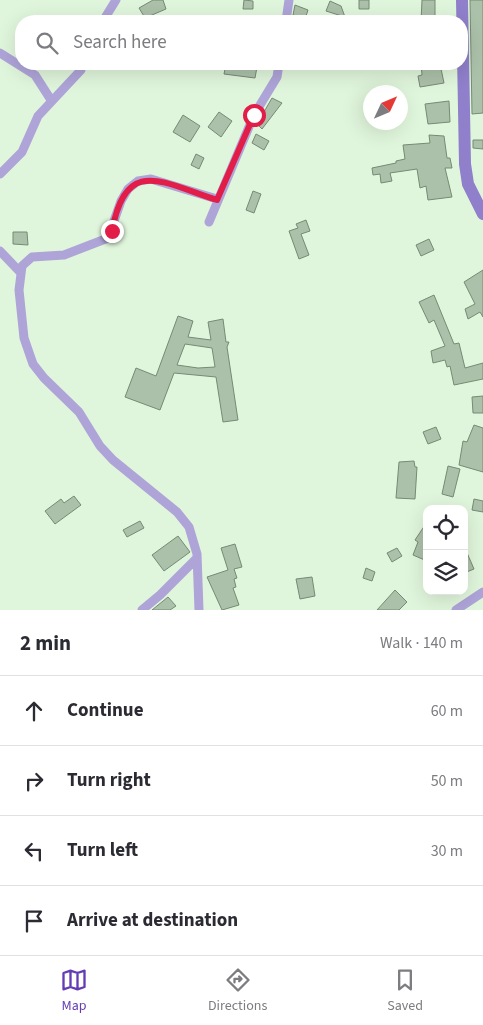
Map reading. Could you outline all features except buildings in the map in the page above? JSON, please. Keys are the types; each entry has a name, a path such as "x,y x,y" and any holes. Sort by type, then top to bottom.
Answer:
{"main road":[{"path":"462,0 462,15"},
{"path":"463,70 465,164 468,184 483,214"}],"street":[{"path":"107,15 116,0"},
{"path":"287,15 289,0"},
{"path":"0,53 15,62"},
{"path":"27,70 35,75 51,100"},
{"path":"0,174 22,152 38,116 81,70"},
{"path":"209,222 254,115 277,77 278,70"},
{"path":"199,610 197,558 192,534 182,517 113,460 100,446 79,412 44,378 33,364 24,338 20,272 22,266 32,256 59,256 106,240 112,231 120,201 128,189 138,182 151,179 217,200"},
{"path":"0,251 20,272"},
{"path":"142,610 197,558"},
{"path":"456,610 483,592"}],"route":[{"path":"112,231 120,201 128,189 138,182 151,179 217,200 254,115"}]}
